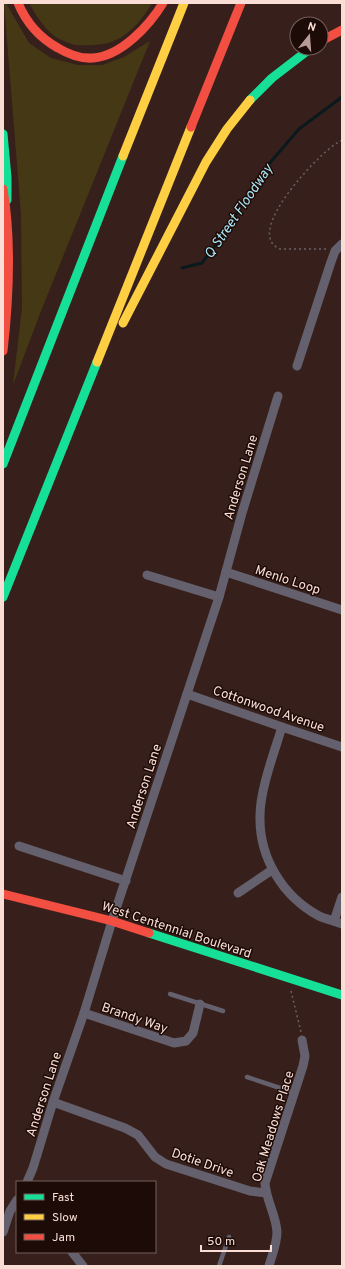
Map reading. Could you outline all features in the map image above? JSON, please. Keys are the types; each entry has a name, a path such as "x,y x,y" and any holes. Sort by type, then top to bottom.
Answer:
{"main road":[{"path":"18,3 20,9 30,24 43,39 59,49 75,56 93,58 105,55 127,44 139,35 153,20 163,3"},
{"path":"3,464 184,3"},
{"path":"3,597 241,3"},
{"path":"329,37 342,30"},
{"path":"84,397 145,282 200,171 216,144 234,118 252,97 285,66 299,56"},
{"path":"3,134 7,207 8,283 7,313 3,351"},
{"path":"3,189 7,207"},
{"name":"West Centennial Boulevard","path":"3,894 112,921 342,995"}],"street":[{"path":"297,366 331,262 336,251 341,245"},
{"name":"Anderson Lane","path":"27,1181 84,1013 112,921 226,572 242,513 278,396"},
{"name":"Menlo Loop","path":"226,572 342,610"},
{"path":"147,575 218,597"},
{"name":"Cottonwood Avenue","path":"187,694 342,747"},
{"path":"282,727 263,793 260,815 260,837 272,870 286,889 301,903 319,916 338,923 342,897"},
{"path":"19,846 126,881"},
{"path":"238,893 272,870"},
{"name":"Brandy Way","path":"84,1013 174,1043 186,1041 193,1033 200,1004"},
{"name":"Oak Meadows Place","path":"268,1266 276,1241 277,1232 266,1193 266,1183 306,1056 302,1040"},
{"name":"Dotie Drive","path":"53,1102 125,1128 138,1135 155,1157 166,1164 250,1191 266,1193"},
{"path":"3,1232 10,1211 16,1202"},
{"path":"73,1253 83,1266"}],"lane":[{"path":"170,994 222,1011"},
{"path":"247,1077 295,1093"},
{"path":"219,1266 229,1237"}],"path":[{"path":"341,245 330,249 280,249 271,243 269,230 279,208 294,185 318,159 342,140"},
{"path":"287,977 298,1016 302,1040"}],"shaded area":[{"path":"4,3 6,3 29,43 51,58 78,65 102,65 124,57 150,41 41,311 13,385 22,308 21,214"},
{"path":"29,3 152,3 137,24 122,37 112,42 96,45 76,45 60,39 52,34 41,22"}],"waterway":[{"name":"Q Street Floodway","path":"182,268 202,263 224,234 262,172 299,129 342,97"}],"traffic: fast":[{"path":"250,100 272,78 301,56"},
{"path":"3,134 7,178 7,200"},
{"path":"3,464 123,156"},
{"path":"3,597 97,362"},
{"path":"149,933 342,995"}],"traffic: slow":[{"path":"123,156 184,3"},
{"path":"123,323 206,162 227,129 250,100"},
{"path":"97,362 191,127"}],"traffic: jam":[{"path":"18,3 29,23 51,44 70,54 88,58 103,56 124,46 142,30 163,3"},
{"path":"191,127 241,3"},
{"path":"329,37 342,30"},
{"path":"3,189 9,250 7,311 3,351"},
{"path":"3,894 112,921 149,933"}]}
